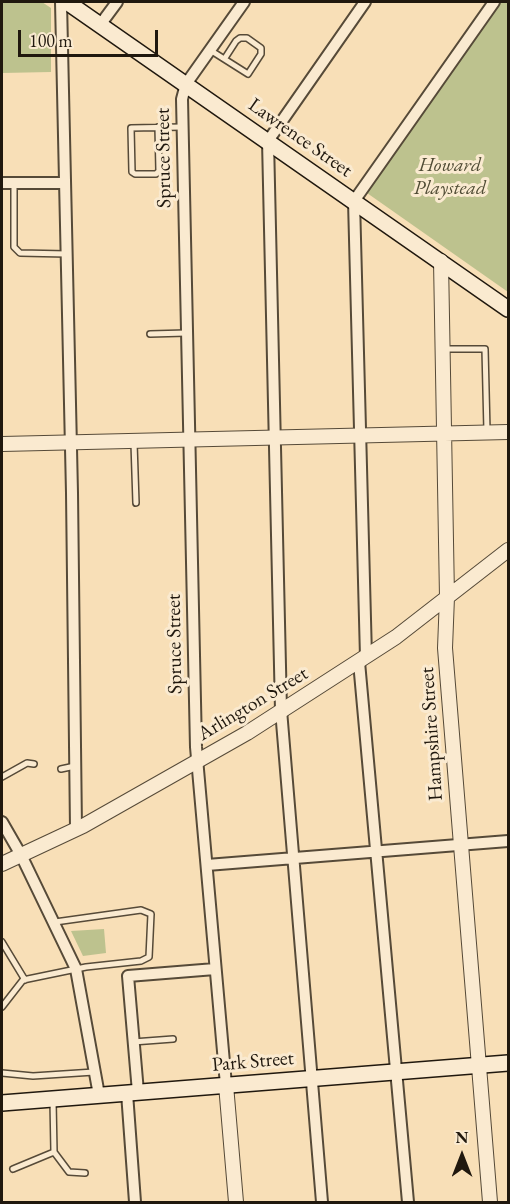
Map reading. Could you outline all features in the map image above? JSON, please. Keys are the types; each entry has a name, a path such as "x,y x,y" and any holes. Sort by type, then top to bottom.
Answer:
{"main road":[{"name":"Lawrence Street","path":"67,2 508,309"},
{"name":"Park Street","path":"2,1103 508,1063"}],"street":[{"path":"61,2 71,443 76,829"},
{"path":"100,25 117,2"},
{"path":"186,84 244,2"},
{"path":"322,1203 281,710 268,141 365,2"},
{"path":"408,1203 376,851 362,659 354,201 494,2"},
{"name":"Spruce Street","path":"186,84 182,99 182,127 197,760 236,1203"},
{"path":"2,183 65,183"},
{"name":"Hampshire Street","path":"441,261 447,597 445,648 490,1203"},
{"path":"2,444 508,432"},
{"name":"Arlington Street","path":"2,864 76,829 247,733 396,637 508,550"},
{"path":"2,822 21,855 76,969 99,1095"},
{"path":"207,865 508,841"},
{"path":"135,1203 133,1042 128,976 215,969"}],"lane":[{"path":"210,50 248,74 261,54 261,48 247,38 240,38 225,58"},
{"path":"158,127 159,171 156,174 135,174 132,172 131,128 158,127 182,127"},
{"path":"14,183 14,247 16,251 67,254"},
{"path":"150,334 188,336"},
{"path":"442,349 485,349 487,433"},
{"path":"134,441 136,503"},
{"path":"2,777 17,767 27,763 34,764"},
{"path":"62,768 76,766"},
{"path":"2,1007 26,980 76,969 141,961 149,957 152,914 141,910 54,922"},
{"path":"2,942 26,980"},
{"path":"133,1042 173,1039"},
{"path":"2,1073 33,1076 94,1072"},
{"path":"53,1099 54,1152 69,1172 85,1173"},
{"path":"13,1169 54,1152"}],"green space":[{"path":"2,2 42,2 51,8 51,72 2,73"},
{"name":"Howard Playstead","path":"498,2 508,2 508,292 367,193"},
{"path":"104,929 106,953 83,956 71,931"}]}
